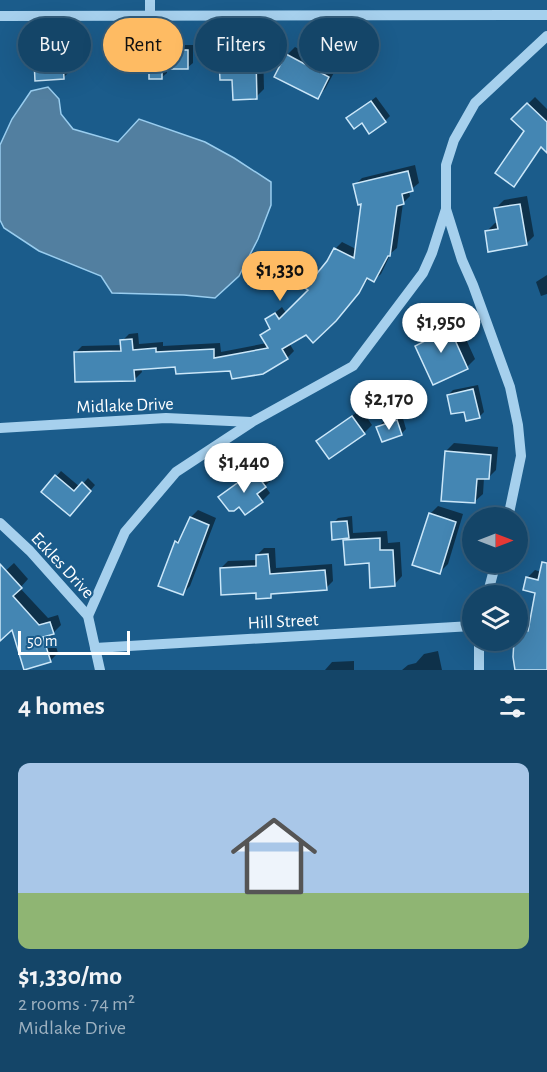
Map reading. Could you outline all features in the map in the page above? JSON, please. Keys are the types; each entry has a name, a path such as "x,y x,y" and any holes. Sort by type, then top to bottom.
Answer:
{"street":[{"path":"150,0 150,14"},
{"path":"0,16 547,15"},
{"path":"510,507 521,456 518,425 510,387 462,260 446,208 446,165 454,140 475,103 547,36"},
{"path":"88,616 125,532 176,472 252,422 354,366 423,273 432,253 446,208"},
{"name":"Midlake Drive","path":"0,428 166,418 252,422"},
{"name":"Eckles Drive","path":"0,523 30,551 88,616 100,670"},
{"name":"Hill Street","path":"95,648 462,627"},
{"path":"479,651 479,670"}],"water":[{"path":"48,87 59,99 61,114 73,129 118,142 139,119 205,142 271,182 271,205 258,239 239,276 215,298 112,293 101,276 39,251 4,228 0,220 0,145 12,119 31,91"}],"building":[{"path":"183,50 188,50 188,69 183,69"},
{"path":"287,55 299,61 299,72 320,72 329,77 318,99 274,77 277,72 287,72"},
{"path":"35,72 64,72 64,79 35,81"},
{"path":"149,72 162,72 162,79 149,79"},
{"path":"220,72 256,72 257,99 233,100 232,80 220,80"},
{"path":"371,101 386,122 369,134 362,123 354,129 346,118"},
{"path":"527,103 547,122 547,153 541,147 514,187 495,173 524,131 511,119"},
{"path":"408,171 413,191 402,194 404,204 397,206 390,256 374,282 367,278 359,293 336,321 313,343 306,335 282,349 288,359 263,374 232,379 230,371 176,374 175,367 134,370 135,381 75,382 74,352 121,351 120,340 132,339 133,350 156,348 156,352 214,349 214,358 268,348 260,335 270,329 265,319 275,313 279,319 308,290 305,288 327,261 334,248 354,258 361,204 358,205 353,184"},
{"path":"520,204 527,245 488,252 485,231 498,229 494,208"},
{"path":"446,320 468,369 433,385 415,346 427,340 422,331"},
{"path":"473,389 480,418 466,421 464,412 451,414 447,395"},
{"path":"352,416 365,434 329,459 316,441"},
{"path":"397,420 402,435 382,442 376,427"},
{"path":"445,451 491,455 489,479 477,479 475,503 441,501"},
{"path":"254,471 266,487 257,494 263,502 245,515 239,507 234,511 229,511 218,497"},
{"path":"55,475 74,491 82,482 91,491 70,516 41,492"},
{"path":"429,513 456,522 440,574 412,565"},
{"path":"190,517 209,525 183,595 158,586 175,541 178,543"},
{"path":"347,521 349,538 332,540 331,522"},
{"path":"380,538 380,550 393,550 395,586 370,588 369,563 345,565 343,540"},
{"path":"268,554 270,574 325,570 327,590 271,594 271,598 256,599 256,593 221,595 220,568 256,566 256,555"},
{"path":"542,562 547,563 547,670 515,670 513,651 528,651 528,631 535,593 528,591 528,585 524,585 526,577 538,580"},
{"path":"0,564 22,588 13,596 39,625 50,622 54,634 43,637 51,662 24,670 12,630 0,641"}]}
